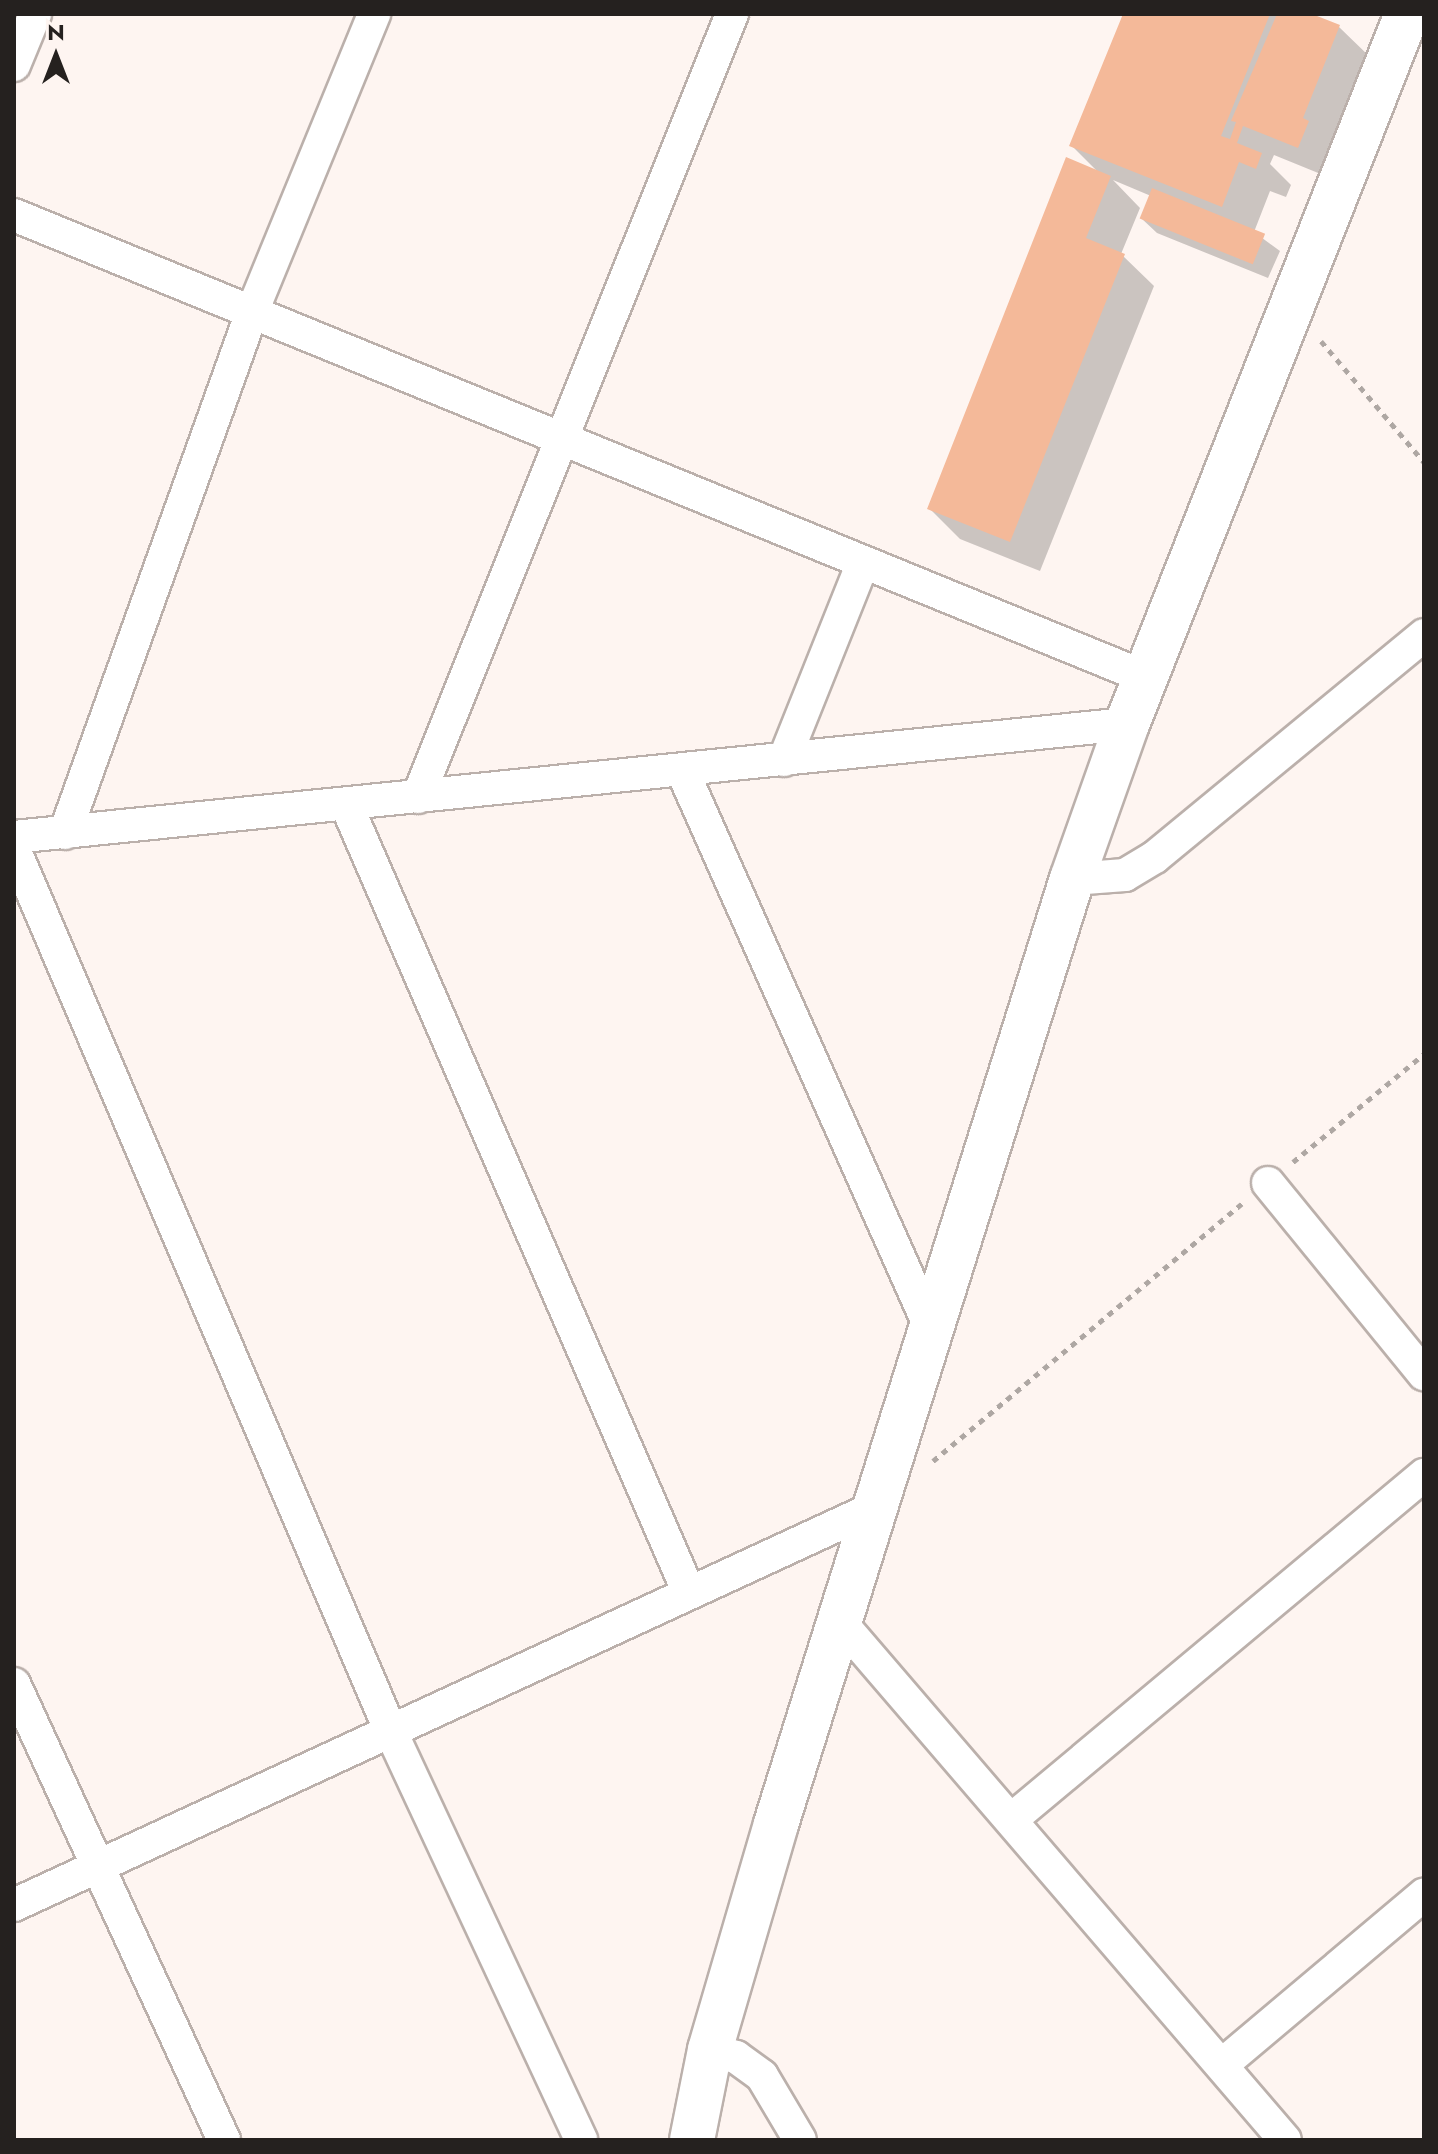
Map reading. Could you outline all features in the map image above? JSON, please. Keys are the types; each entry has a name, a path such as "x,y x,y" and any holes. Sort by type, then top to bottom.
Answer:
{"street":[{"path":"14,65 35,14"},
{"path":"65,833 252,312 374,14"},
{"path":"418,797 732,14"},
{"path":"692,2140 710,2050 1072,879 1145,677 1407,14"},
{"path":"14,215 1145,677"},
{"path":"784,760 863,562"},
{"path":"1072,879 1125,875 1155,857 1424,635"},
{"path":"14,837 1127,724"},
{"path":"682,770 931,1329"},
{"path":"346,804 689,1593"},
{"path":"14,849 391,1732 581,2140"},
{"path":"1268,1183 1424,1374"},
{"path":"1012,1819 1424,1475"},
{"path":"14,1905 876,1507"},
{"path":"841,1623 1223,2064 1285,2140"},
{"path":"14,1684 224,2140"},
{"path":"1223,2064 1424,1895"},
{"path":"710,2050 736,2057 762,2076 800,2140"}],"path":[{"path":"1290,305 1424,462"},
{"path":"928,1464 1424,1054"}],"building":[{"path":"1123,14 1270,14 1221,136 1230,139 1236,122 1231,121 1277,14 1312,14 1340,25 1303,118 1309,121 1298,148 1243,126 1237,143 1262,153 1256,169 1239,162 1222,207 1069,146"},
{"path":"1066,157 1111,176 1086,238 1125,254 1010,542 927,509"},
{"path":"1152,188 1265,234 1253,264 1140,219"}]}
